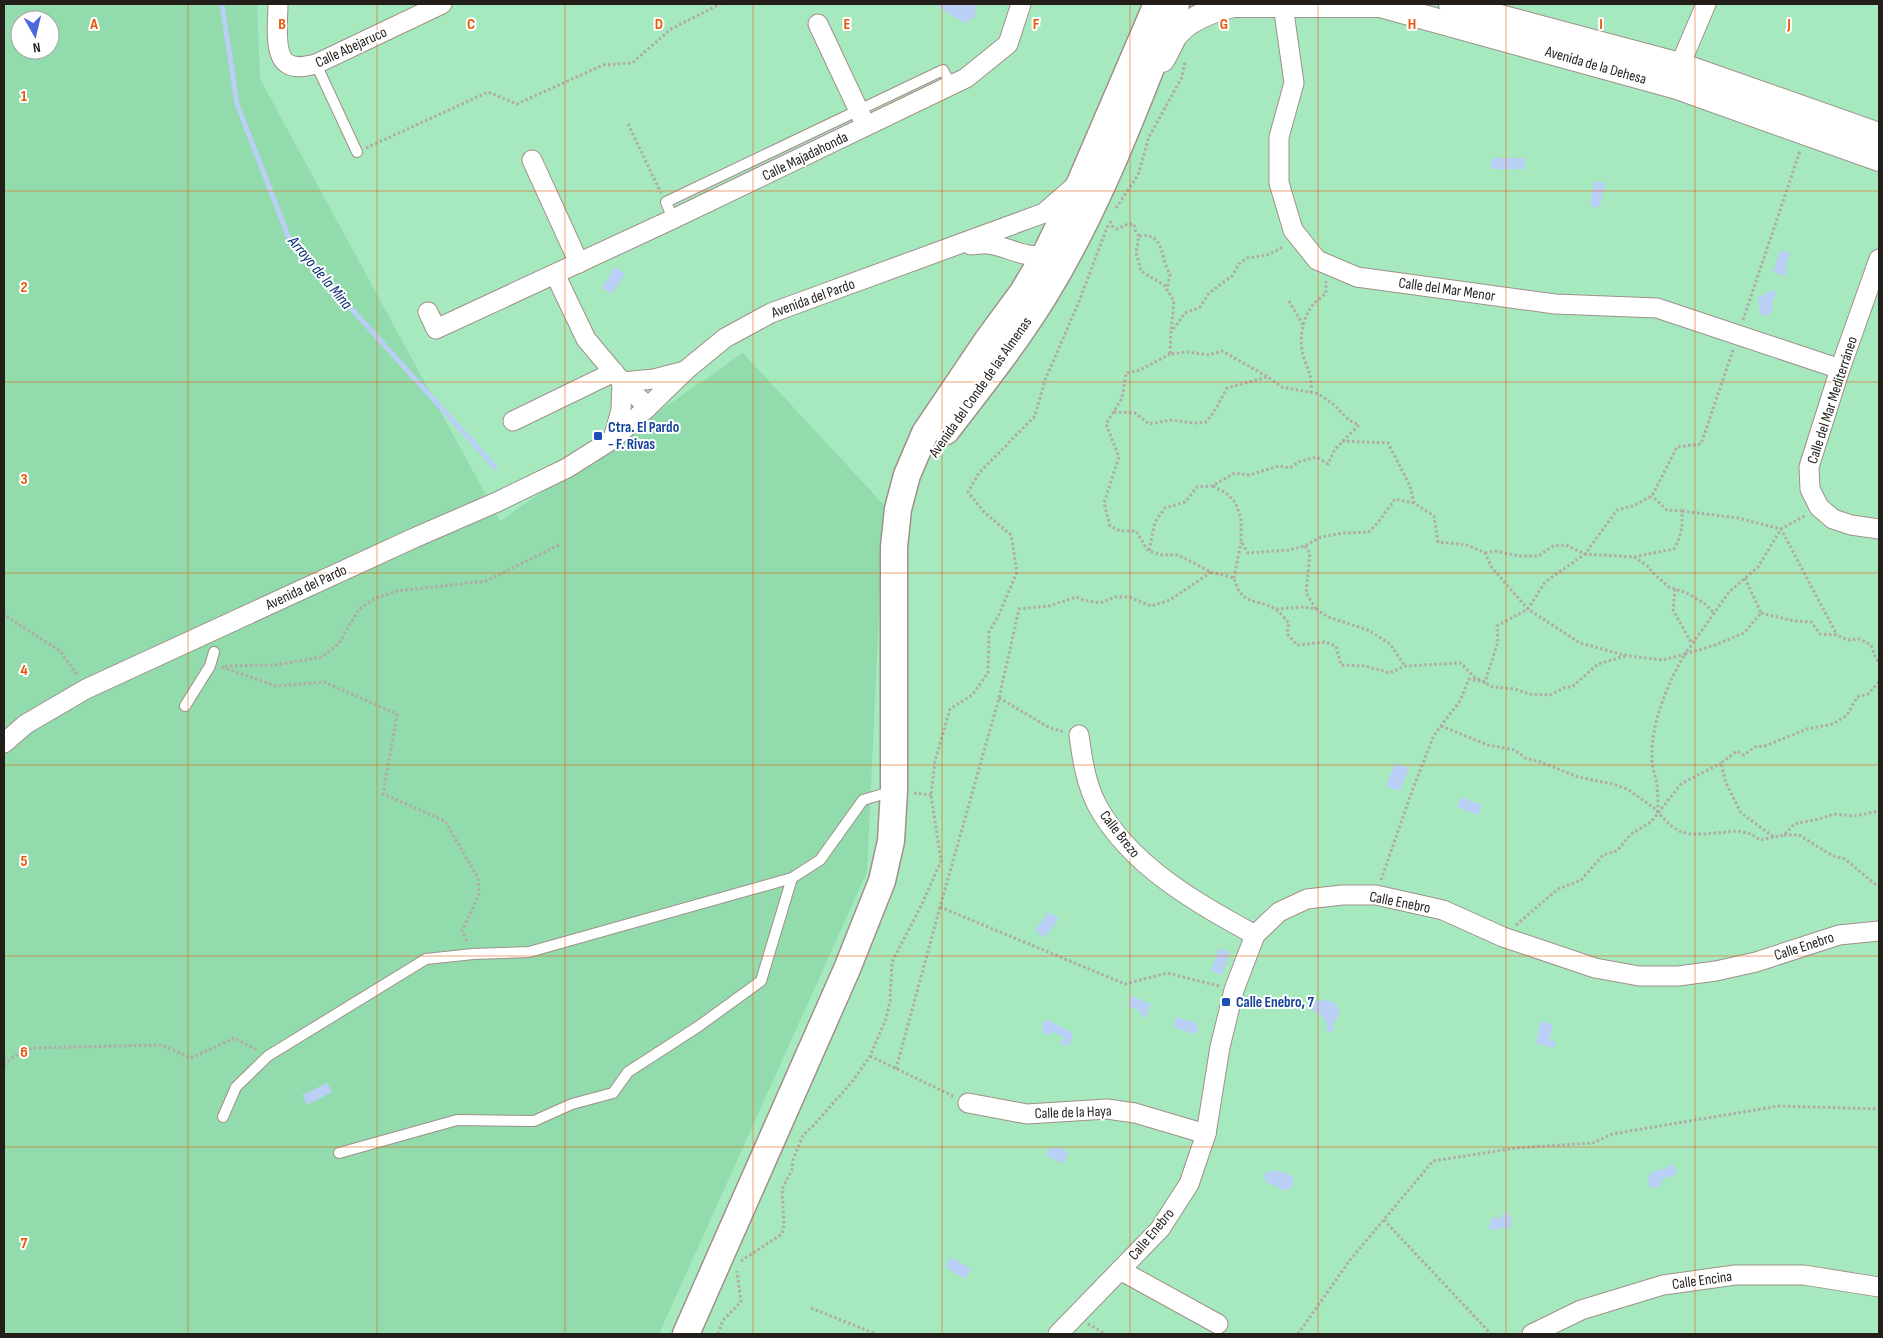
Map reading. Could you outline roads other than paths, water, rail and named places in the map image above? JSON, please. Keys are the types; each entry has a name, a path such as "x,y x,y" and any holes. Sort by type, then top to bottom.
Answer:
{"main road":[{"name":"Avenida del Conde de las Almenas","path":"894,547 898,509 907,475 925,433 987,341 1023,292 1027,253 1081,181 1157,4"},
{"name":"Avenida del Conde de las Almenas","path":"894,547 916,482 938,442 1004,355 1044,296 1086,221 1176,4"},
{"path":"686,1334 847,969 882,881 891,841 894,791 894,547"}],"street":[{"name":"Calle Abejaruco","path":"278,4 280,55 288,64 301,67 316,64 442,4"},
{"name":"Calle Majadahonda","path":"428,312 436,329 579,263 669,211 862,117 966,78 1008,44 1021,4"},
{"name":"Calle del Mar Menor","path":"1298,4 1294,83 1279,138 1279,183 1293,230 1316,260 1358,277 1555,304 1657,308 1840,369"},
{"name":"Avenida de la Dehesa","path":"1451,4 1680,65 1879,135"},
{"path":"1680,65 1706,4"},
{"name":"Avenida de la Dehesa","path":"1125,130 1176,35 1193,20 1229,5 1380,5 1677,87 1879,159"},
{"path":"818,24 862,117"},
{"path":"952,247 987,244 1027,253 1064,241 1125,130"},
{"path":"532,160 579,263"},
{"path":"1027,253 1020,240 1024,230 1081,181"},
{"path":"952,247 1044,213"},
{"name":"Avenida del Pardo","path":"4,743 26,724 86,689 568,468 613,439 686,370 725,338 771,312 952,247"},
{"name":"Calle del Mar Mediterráneo","path":"1879,259 1840,369 1809,468 1810,489 1819,507 1833,519 1851,525 1879,529"},
{"path":"556,274 586,339 618,377 648,407"},
{"name":"Avenida del Pardo","path":"618,377 654,379 686,370"},
{"path":"513,421 618,377"},
{"path":"613,439 621,410 618,377"},
{"name":"Calle Brezo","path":"1079,735 1083,764 1097,804 1119,838 1141,862 1212,911 1255,935"},
{"name":"Calle Enebro","path":"1058,1334 1160,1229 1189,1184 1206,1134 1220,1047 1234,990 1255,935 1279,912 1307,900 1342,895 1376,895 1443,910 1503,937 1595,968 1639,976 1678,976 1716,971 1756,962 1839,934 1879,931"},
{"name":"Calle de la Haya","path":"968,1103 1027,1114 1107,1109 1135,1113 1206,1134"},
{"name":"Calle Enebro","path":"1120,1270 1218,1324"},
{"name":"Calle Encina","path":"1532,1334 1581,1310 1663,1285 1735,1275 1804,1275 1879,1287"}],"lane":[{"path":"316,64 357,152"},
{"path":"185,706 210,666 214,652"},
{"path":"223,1117 236,1087 268,1056 426,959 473,954 529,952 792,878 820,860 863,800 894,791"},
{"path":"339,1153 456,1120 534,1121 572,1104 612,1093 628,1072 699,1026 761,981 792,878"}],"water":[{"path":"934,4 978,5 975,10 975,17 966,24"},
{"path":"1493,158 1525,158 1525,169 1493,169 1490,163"},
{"path":"1594,181 1605,183 1600,206 1595,208 1590,204"},
{"path":"1780,250 1790,253 1785,276 1773,272"},
{"path":"615,267 625,274 612,294 602,288"},
{"path":"1773,290 1777,294 1772,302 1773,308 1766,317 1760,313 1758,297"},
{"path":"1395,763 1409,768 1400,791 1386,786"},
{"path":"1461,797 1482,805 1478,815 1457,807"},
{"path":"1049,912 1059,919 1044,938 1035,930"},
{"path":"1219,948 1230,952 1222,975 1211,971"},
{"path":"1131,996 1151,1004 1146,1018 1142,1016 1141,1012 1128,1006"},
{"path":"1324,1000 1334,1002 1339,1009 1339,1015 1332,1025 1335,1028 1332,1033 1327,1030 1326,1019 1323,1019 1321,1015 1314,1012 1312,1008 1314,1002"},
{"path":"1176,1017 1197,1023 1198,1031 1194,1034 1173,1027"},
{"path":"1046,1019 1073,1033 1070,1045 1067,1046 1059,1043 1060,1040 1063,1041 1065,1039 1055,1032 1048,1035 1043,1033 1042,1024"},
{"path":"1541,1021 1553,1024 1549,1040 1556,1042 1554,1048 1536,1043"},
{"path":"327,1083 332,1092 307,1105 302,1095"},
{"path":"1052,1148 1060,1148 1069,1152 1063,1164 1047,1156 1047,1151"},
{"path":"1671,1164 1676,1168 1676,1175 1664,1178 1659,1187 1651,1188 1647,1180 1650,1174 1658,1170 1667,1169 1668,1165"},
{"path":"1281,1171 1292,1176 1294,1181 1292,1187 1284,1191 1274,1185 1267,1184 1264,1176 1267,1172"},
{"path":"1504,1212 1511,1218 1510,1228 1501,1227 1496,1230 1490,1230 1491,1219 1495,1217 1501,1218"},
{"path":"951,1257 971,1269 965,1279 945,1267"}],"waterway":[{"name":"Arroyo de la Mina","path":"222,4 237,104 290,241 495,467"}],"place":[{"name":"Ctra. El Pardo - F. Rivas","path":"598,436"},
{"name":"Calle Enebro, 7","path":"1226,1002"}]}
